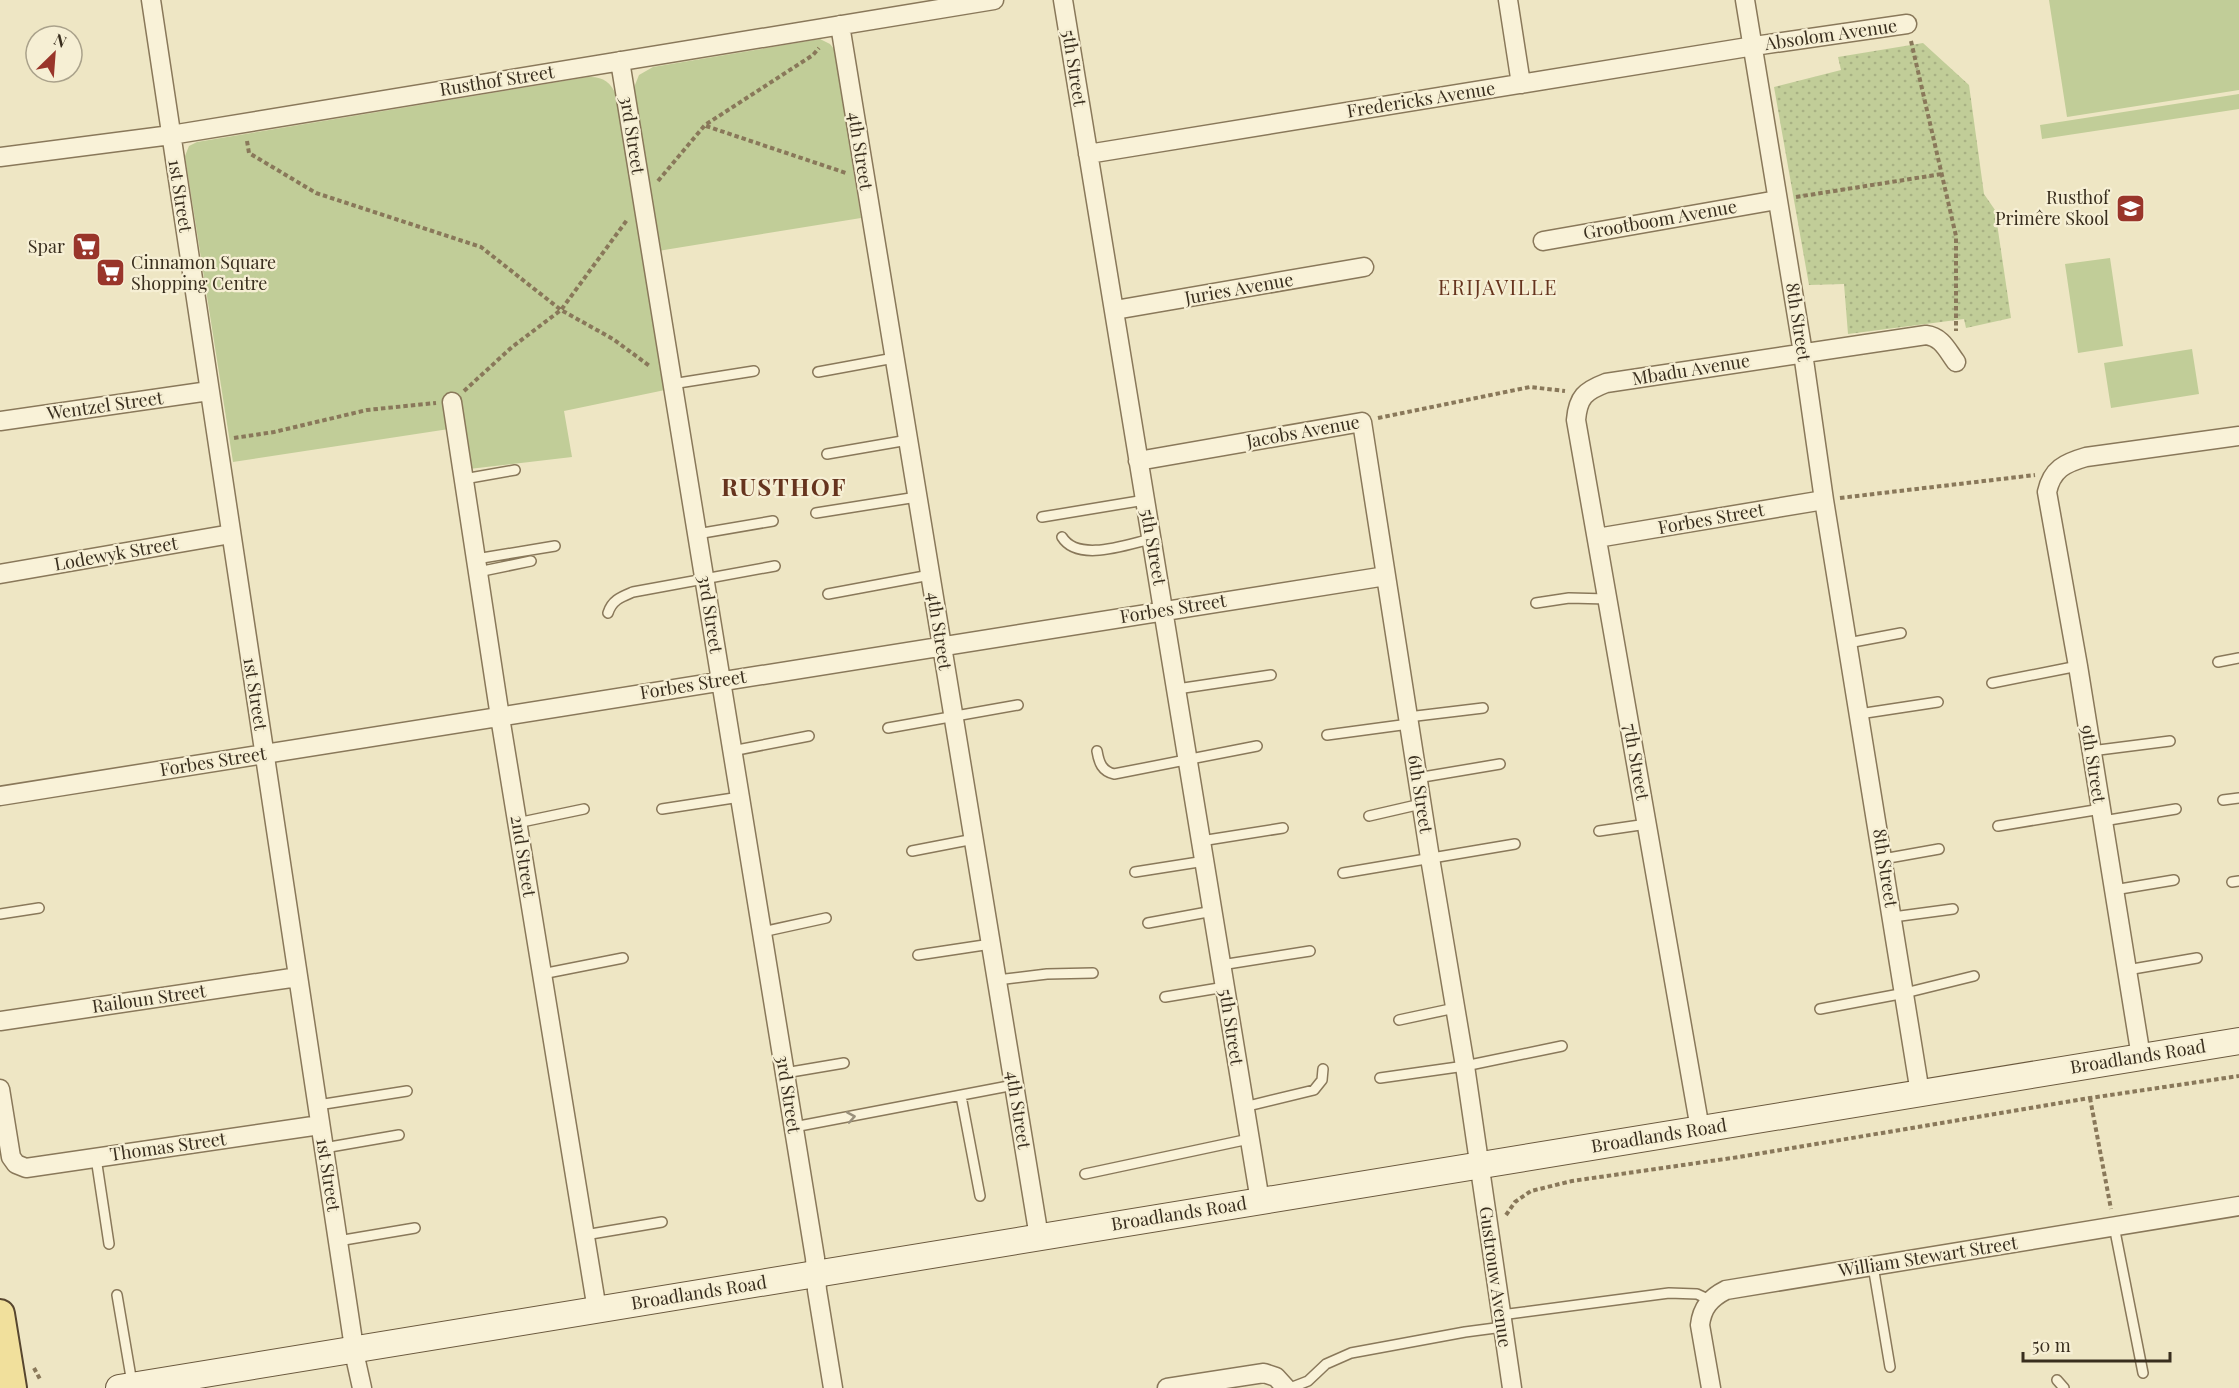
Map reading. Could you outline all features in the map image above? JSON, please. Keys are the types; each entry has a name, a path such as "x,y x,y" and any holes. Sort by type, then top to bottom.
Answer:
{"main road":[{"name":"Broadlands Road","path":"126,1387 2239,1041"},
{"path":"0,1314 12,1388"}],"street":[{"name":"1st Street","path":"151,0 354,1349 362,1388"},
{"name":"Rusthof Street","path":"0,158 171,135 994,0"},
{"name":"5th Street","path":"1063,0 1260,1201"},
{"path":"1508,0 1521,84"},
{"name":"8th Street","path":"1745,0 1920,1093"},
{"name":"Absolom Avenue","path":"1754,46 1908,24"},
{"name":"4th Street","path":"840,25 1039,1237"},
{"name":"Fredericks Avenue","path":"1088,154 1754,46"},
{"name":"3rd Street","path":"620,61 794,1127 833,1388"},
{"name":"Grootboom Avenue","path":"1543,241 1777,200"},
{"name":"Juries Avenue","path":"1115,310 1364,267"},
{"name":"Mbadu Avenue","path":"1583,396 1591,389 1606,383 1926,335 1940,339 1956,362"},
{"name":"Wentzel Street","path":"0,421 210,390"},
{"name":"7th Street","path":"1583,396 1578,405 1576,420 1700,1129"},
{"name":"2nd Street","path":"452,402 500,717 597,1310"},
{"name":"Jacobs Avenue","path":"1138,461 1362,422"},
{"name":"6th Street","path":"1362,422 1479,1165"},
{"path":"2054,473 2069,461 2086,457 2239,436"},
{"name":"9th Street","path":"2054,473 2047,492 2078,666 2141,1057"},
{"name":"Forbes Street","path":"1597,538 1824,500"},
{"name":"Lodewyk Street","path":"0,574 231,534"},
{"name":"Forbes Street","path":"0,796 1386,576"},
{"name":"Railoun Street","path":"0,1021 298,977"},
{"name":"Thomas Street","path":"0,1089 10,1153 16,1164 26,1168 320,1125"},
{"name":"Gustrouw Avenue","path":"1479,1165 1512,1388"},
{"name":"William Stewart Street","path":"1710,1300 1726,1290 2239,1206"},
{"path":"1710,1300 1703,1311 1700,1325 1710,1388"},
{"path":"1167,1388 1264,1373 1276,1377 1288,1388"}],"lane":[{"path":"818,372 894,358"},
{"path":"672,384 754,371"},
{"path":"827,454 908,440"},
{"path":"464,479 515,470"},
{"path":"816,513 917,497"},
{"path":"1042,517 1145,500"},
{"path":"697,534 773,521"},
{"path":"1062,537 1074,548 1086,552 1151,539"},
{"path":"477,566 555,546"},
{"path":"477,566 531,561"},
{"path":"608,613 612,603 633,592 775,566"},
{"path":"828,594 930,574"},
{"path":"1536,603 1569,598 1608,599"},
{"path":"1848,644 1901,633"},
{"path":"2218,662 2239,658"},
{"path":"1992,683 2078,666"},
{"path":"1177,689 1271,675"},
{"path":"1859,714 1938,702"},
{"path":"888,728 1018,705"},
{"path":"1327,735 1483,708"},
{"path":"732,752 809,736"},
{"path":"2091,751 2170,741"},
{"path":"1097,751 1103,769 1114,774 1257,746"},
{"path":"1417,778 1500,764"},
{"path":"662,808 740,797"},
{"path":"2223,800 2239,798"},
{"path":"1369,816 1421,804"},
{"path":"1998,826 2176,808"},
{"path":"517,823 584,809"},
{"path":"1599,831 1647,824"},
{"path":"1201,841 1283,828"},
{"path":"912,851 974,839"},
{"path":"1343,873 1515,844"},
{"path":"1883,859 1939,849"},
{"path":"1135,873 1205,861"},
{"path":"2114,890 2174,880"},
{"path":"0,914 39,908"},
{"path":"1893,917 1953,909"},
{"path":"1148,923 1213,911"},
{"path":"762,932 826,918"},
{"path":"918,955 991,944"},
{"path":"1221,965 1310,951"},
{"path":"542,974 623,958"},
{"path":"2127,970 2197,958"},
{"path":"997,980 1047,974 1093,973"},
{"path":"1820,1009 1905,993 1974,976"},
{"path":"1165,997 1225,987"},
{"path":"1399,1020 1455,1008"},
{"path":"1380,1078 1465,1066 1562,1046"},
{"path":"785,1073 844,1063"},
{"path":"1244,1107 1314,1090 1322,1080 1323,1069"},
{"path":"794,1127 1014,1085"},
{"path":"318,1105 407,1091"},
{"path":"961,1096 980,1196"},
{"path":"324,1148 399,1136"},
{"path":"1085,1174 1249,1139"},
{"path":"96,1158 109,1244"},
{"path":"585,1235 662,1222"},
{"path":"2114,1226 2143,1373"},
{"path":"338,1241 415,1228"},
{"path":"1874,1266 1890,1367"},
{"path":"1288,1388 1308,1381 1326,1364 1350,1353 1465,1332 1502,1321 1669,1293 1697,1294 1710,1300"},
{"path":"117,1295 126,1387"},
{"path":"2057,1380 2064,1388"}],"path":[{"path":"1908,24 1956,236 1956,362"},
{"path":"244,123 249,153 258,159 316,194 481,247 561,310 613,339 672,384"},
{"path":"705,125 865,179"},
{"path":"1777,200 1942,174"},
{"name":"Jacobs Avenue","path":"1362,422 1530,387 1559,390 1583,396"},
{"path":"217,440 274,432 368,410 452,402"},
{"path":"1824,500 2054,473"},
{"path":"1489,1236 1515,1202 1531,1191 1572,1181 1739,1157 2090,1098 2239,1076"},
{"path":"2090,1098 2114,1226"}],"green space":[{"path":"2049,0 2239,0 2239,90 2067,117"},
{"path":"820,39 834,49 861,218 658,251 633,90 639,75 653,67"},
{"path":"1923,43 1969,85 1984,194 1995,210 2011,318 1966,328 1964,319 1848,334 1844,284 1809,285 1774,87 1841,70 1838,57"},
{"path":"588,77 605,81 616,95 665,390 564,411 572,457 469,469 462,427 233,462 185,156 189,146 197,142"},
{"path":"2239,94 2239,109 2042,139 2040,125"},
{"path":"2110,258 2123,346 2078,353 2065,264"},
{"path":"2192,349 2199,394 2111,408 2104,363"}],"place":[{"name":"Rusthof Primêre Skool","path":"2130,208"},
{"name":"Spar","path":"86,247"},
{"name":"Cinnamon Square Shopping Centre","path":"110,273"}],"district":[{"name":"ERIJAVILLE","path":"1498,288"},
{"name":"RUSTHOF","path":"784,488"}]}
